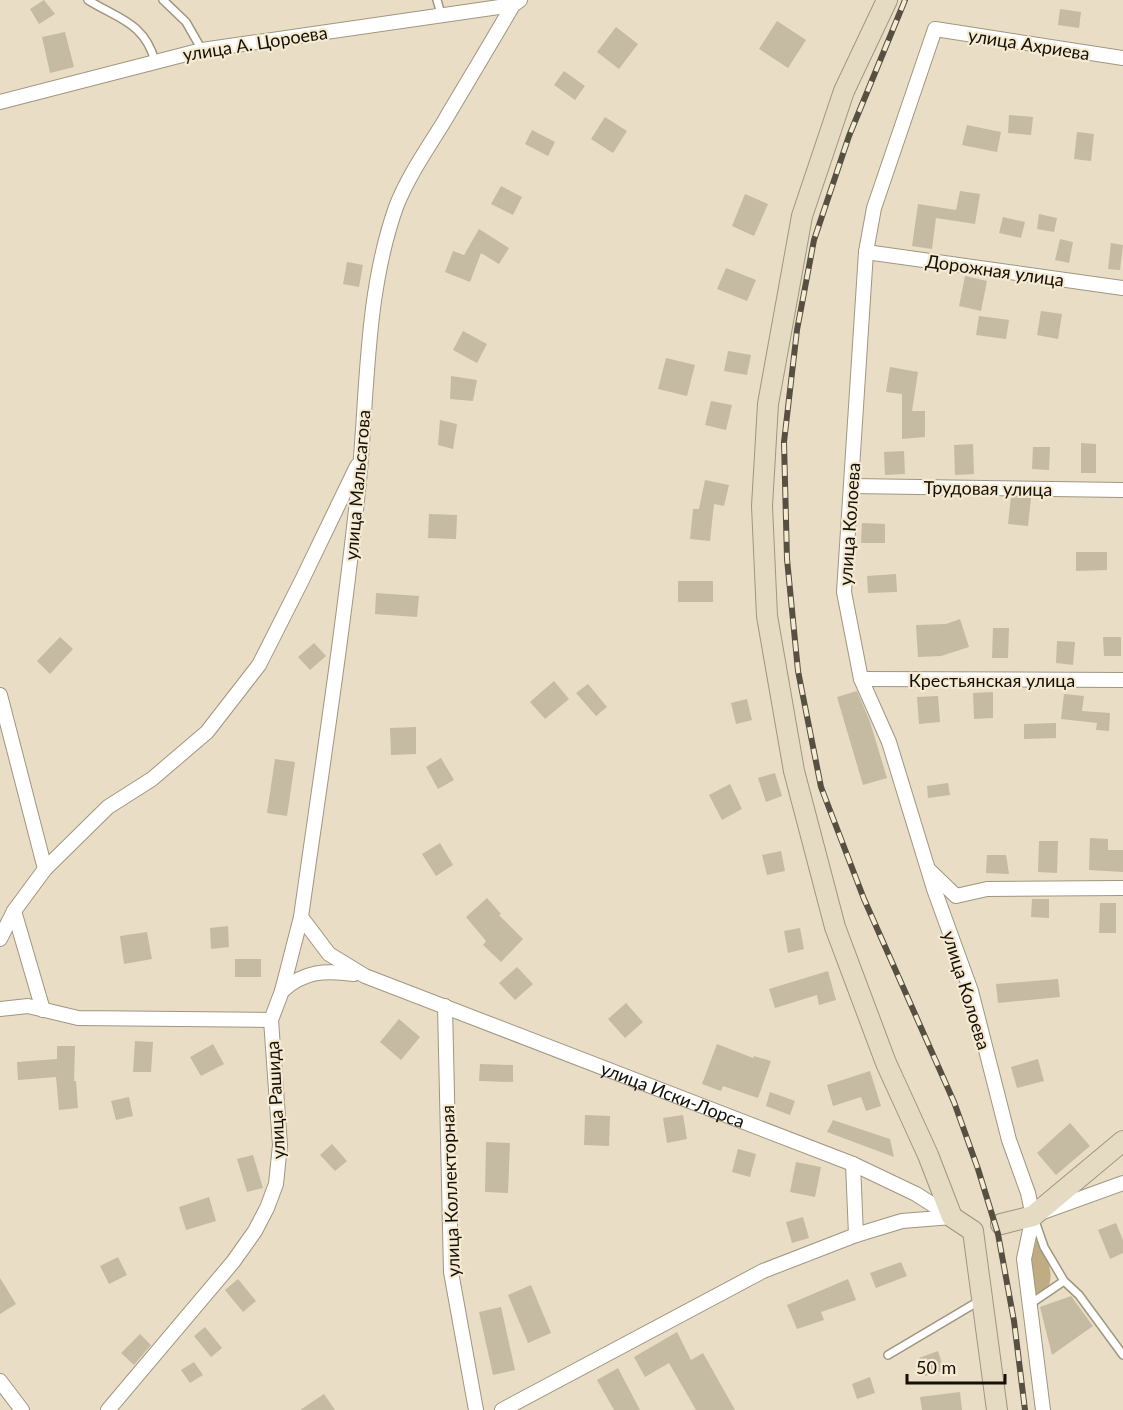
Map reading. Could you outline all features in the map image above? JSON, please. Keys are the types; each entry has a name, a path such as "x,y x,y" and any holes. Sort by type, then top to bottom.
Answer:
{"street":[{"path":"502,1410 763,1270 856,1235 902,1221 952,1217 936,1175 886,1063 835,927 794,771 767,616 762,517 768,404 802,216 844,91 887,0"},
{"name":"улица А. Цороева","path":"0,102 202,50 517,2"},
{"name":"улица Мальсагова","path":"301,917 345,607 362,456 376,281 397,205 416,168 517,2"},
{"name":"улица Ахриева","path":"935,29 1123,58"},
{"name":"улица Колоева","path":"935,29 874,208 866,252 844,592 861,679 889,742 928,868 971,991 1009,1140 1028,1193 1033,1216"},
{"name":"Дорожная улица","path":"866,252 1123,288"},
{"path":"0,939 14,911 45,868 108,807 152,779 207,732 259,665 362,456"},
{"name":"Трудовая улица","path":"852,486 1123,490"},
{"name":"Крестьянская улица","path":"861,679 1123,680"},
{"path":"0,695 45,868"},
{"path":"928,868 956,896 987,889 1123,888"},
{"path":"14,911 43,1010"},
{"path":"301,917 329,954 364,976"},
{"name":"улица Рашида","path":"108,1410 233,1262 255,1231 267,1208 276,1184 280,1145 271,1020 282,991 301,917"},
{"path":"282,991 298,978 319,971 364,976"},
{"name":"улица Иски-Лорса","path":"364,976 853,1164 916,1194 952,1217 988,1227"},
{"path":"0,1009 28,1006 78,1017 271,1020"},
{"name":"улица Коллекторная","path":"445,1006 451,1272 476,1410"},
{"path":"1043,1410 1024,1259 1033,1216 1123,1141"},
{"path":"853,1164 856,1235"},
{"path":"916,1194 928,1189 936,1175"},
{"path":"997,1410 981,1300 988,1227 1033,1216 1123,1183"},
{"path":"0,1381 22,1410"}],"lane":[{"path":"88,0 140,31 149,42 155,61"},
{"path":"163,0 186,22 202,50"},
{"path":"437,0 441,14"},
{"path":"1033,1216 1044,1247 1064,1281 1079,1295 1123,1355"},
{"path":"1030,1304 1064,1281"},
{"path":"888,1356 981,1300"}],"shaded area":[{"path":"1036,1241 1039,1242 1047,1259 1051,1276 1048,1288 1039,1294 1035,1293 1029,1270"}],"building":[{"path":"44,0 55,14 39,24 30,9"},
{"path":"1060,9 1081,12 1079,28 1058,25"},
{"path":"777,21 806,40 788,68 759,49"},
{"path":"616,27 638,44 619,69 597,52"},
{"path":"65,32 74,67 50,73 42,37"},
{"path":"564,71 585,86 575,100 554,85"},
{"path":"1009,115 1033,117 1031,135 1008,133"},
{"path":"605,117 627,131 613,153 591,139"},
{"path":"967,125 1001,132 997,152 962,145"},
{"path":"532,130 555,142 548,156 525,144"},
{"path":"1077,132 1094,134 1091,161 1074,159"},
{"path":"501,186 522,197 513,215 491,204"},
{"path":"960,191 980,194 975,224 936,218 932,249 912,246 918,204 956,210"},
{"path":"745,194 768,204 754,236 732,226"},
{"path":"1039,214 1057,218 1054,232 1037,229"},
{"path":"1003,217 1025,222 1021,238 999,233"},
{"path":"479,229 509,248 499,264 481,253 470,282 445,272 453,251 464,255"},
{"path":"1060,239 1073,242 1069,263 1055,260"},
{"path":"1111,243 1123,245 1120,270 1108,269"},
{"path":"347,262 363,265 359,287 343,284"},
{"path":"726,268 756,280 747,301 717,289"},
{"path":"965,276 987,281 981,311 959,306"},
{"path":"1041,311 1062,314 1058,339 1037,335"},
{"path":"979,316 1009,320 1006,339 976,335"},
{"path":"463,331 487,344 477,363 453,350"},
{"path":"728,351 751,355 747,375 724,371"},
{"path":"666,358 695,365 687,396 658,389"},
{"path":"890,367 918,372 912,411 925,411 925,437 902,439 902,394 886,392"},
{"path":"451,376 477,380 473,401 450,399"},
{"path":"711,401 732,405 726,430 705,425"},
{"path":"440,420 457,424 453,449 438,445"},
{"path":"1081,443 1096,444 1096,473 1081,473"},
{"path":"973,444 974,474 955,475 954,445"},
{"path":"1033,447 1050,447 1049,470 1032,469"},
{"path":"904,451 905,474 885,475 884,452"},
{"path":"705,480 729,485 724,506 714,504 710,541 690,539 693,509 699,509"},
{"path":"1011,497 1031,498 1028,526 1008,524"},
{"path":"429,514 457,515 456,539 428,538"},
{"path":"862,523 885,524 885,543 861,543"},
{"path":"1076,552 1107,552 1107,570 1076,571"},
{"path":"896,574 897,592 868,593 867,576"},
{"path":"678,581 713,581 713,602 678,602"},
{"path":"376,593 419,596 417,617 375,614"},
{"path":"960,619 969,647 941,656 918,657 916,625 946,624"},
{"path":"993,628 1009,628 1008,658 992,658"},
{"path":"60,637 73,649 50,674 37,661"},
{"path":"1103,637 1121,637 1121,656 1104,656"},
{"path":"1057,641 1075,642 1073,665 1056,663"},
{"path":"314,643 326,656 310,670 298,657"},
{"path":"554,681 569,699 545,719 530,702"},
{"path":"588,684 607,707 596,716 576,693"},
{"path":"857,691 870,722 887,778 863,785 837,697"},
{"path":"993,692 993,718 974,719 973,693"},
{"path":"1064,694 1084,696 1082,711 1110,713 1109,731 1096,730 1097,723 1061,719"},
{"path":"938,696 940,722 919,724 917,697"},
{"path":"747,699 752,720 736,724 731,703"},
{"path":"1056,723 1056,738 1024,739 1024,724"},
{"path":"416,727 416,754 391,755 390,728"},
{"path":"441,758 454,780 438,789 426,767"},
{"path":"275,759 295,762 287,816 267,813"},
{"path":"775,773 782,796 766,802 758,778"},
{"path":"948,783 950,795 928,798 927,786"},
{"path":"730,784 742,809 722,820 709,795"},
{"path":"1090,838 1108,839 1108,850 1123,850 1123,872 1089,870"},
{"path":"1039,841 1058,841 1057,873 1038,872"},
{"path":"440,843 453,865 436,876 422,854"},
{"path":"781,851 785,871 767,875 762,855"},
{"path":"987,855 1006,855 1009,874 986,873"},
{"path":"487,898 501,914 499,915 523,939 501,962 483,945 486,941 466,917"},
{"path":"1032,899 1049,899 1049,918 1031,917"},
{"path":"1100,903 1116,903 1116,933 1099,933"},
{"path":"228,926 229,947 211,949 210,928"},
{"path":"800,928 804,949 788,953 784,931"},
{"path":"147,932 152,959 124,964 120,936"},
{"path":"235,959 261,959 261,977 235,977"},
{"path":"517,967 533,984 515,1000 499,983"},
{"path":"828,971 836,1000 819,1005 817,995 775,1008 769,989"},
{"path":"1058,979 1060,997 998,1003 996,984"},
{"path":"626,1003 643,1022 625,1038 608,1019"},
{"path":"399,1019 420,1037 401,1060 380,1042"},
{"path":"135,1041 153,1042 151,1072 133,1072"},
{"path":"213,1044 224,1064 201,1076 190,1057"},
{"path":"717,1044 753,1058 754,1056 771,1061 758,1098 723,1086 721,1091 702,1084"},
{"path":"57,1046 75,1046 74,1081 76,1081 78,1108 59,1110 56,1077 18,1080 17,1062 57,1059"},
{"path":"1038,1059 1044,1081 1017,1088 1011,1067"},
{"path":"480,1064 513,1065 513,1082 479,1081"},
{"path":"870,1071 881,1106 866,1111 861,1097 833,1106 827,1085"},
{"path":"770,1092 795,1101 790,1115 766,1106"},
{"path":"129,1097 133,1116 116,1120 111,1101"},
{"path":"585,1115 610,1116 609,1146 584,1145"},
{"path":"683,1115 687,1139 667,1143 663,1118"},
{"path":"833,1120 890,1139 894,1157 827,1132"},
{"path":"1070,1123 1090,1146 1056,1175 1037,1153"},
{"path":"486,1142 510,1143 508,1193 485,1192"},
{"path":"332,1144 347,1161 335,1171 320,1155"},
{"path":"738,1149 756,1154 750,1177 732,1172"},
{"path":"253,1155 263,1188 247,1192 237,1159"},
{"path":"796,1162 821,1167 815,1197 790,1192"},
{"path":"209,1197 216,1221 186,1230 179,1207"},
{"path":"803,1217 809,1238 792,1243 786,1222"},
{"path":"1116,1223 1123,1240 1123,1253 1110,1259 1098,1230"},
{"path":"118,1257 127,1275 109,1284 100,1266"},
{"path":"901,1262 907,1276 876,1288 870,1273"},
{"path":"0,1278 16,1304 0,1314"},
{"path":"238,1279 256,1301 243,1312 225,1290"},
{"path":"848,1279 856,1300 821,1312 824,1320 797,1329 787,1305"},
{"path":"531,1285 551,1333 528,1343 508,1295"},
{"path":"1071,1296 1093,1326 1052,1355 1040,1307"},
{"path":"501,1307 515,1370 493,1375 479,1312"},
{"path":"205,1327 222,1348 211,1357 194,1336"},
{"path":"677,1332 691,1360 703,1353 735,1410 696,1410 669,1363 645,1377 634,1357"},
{"path":"140,1334 151,1345 134,1365 121,1353"},
{"path":"938,1351 944,1370 925,1376 919,1358"},
{"path":"194,1362 203,1375 190,1383 181,1370"},
{"path":"618,1368 640,1410 614,1410 597,1380"},
{"path":"870,1377 875,1393 857,1399 852,1384"},
{"path":"960,1392 962,1410 922,1410 920,1397"},
{"path":"324,1394 335,1410 300,1410"}],"railway":[{"path":"905,0 849,136 814,240 797,330 784,442 787,559 798,671 821,787 864,899 954,1102 978,1169 998,1234 1014,1321 1025,1410"}]}
